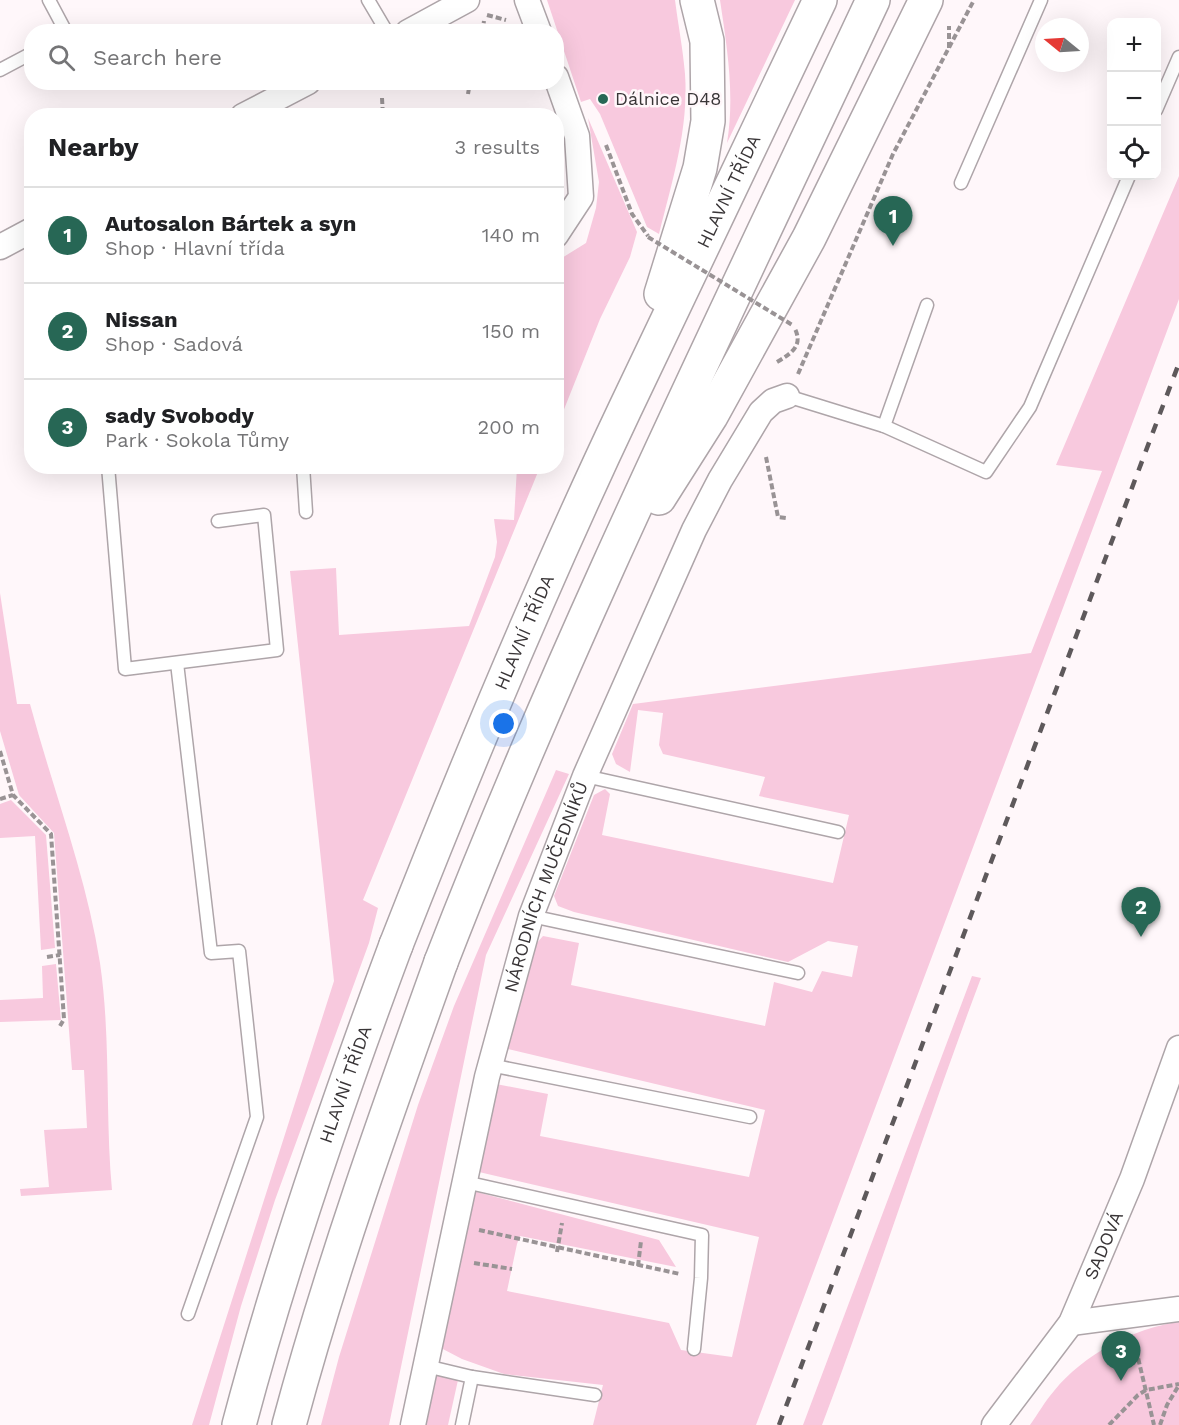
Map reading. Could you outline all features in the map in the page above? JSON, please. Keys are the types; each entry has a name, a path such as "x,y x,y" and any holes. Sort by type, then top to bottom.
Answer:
{"main road":[{"path":"624,409 700,168 708,121 707,41 697,0"},
{"name":"HLAVNÍ TŘÍDA","path":"239,1425 299,1220 349,1071 464,774 544,587 624,409 820,0"},
{"path":"290,1425 318,1326 376,1143 441,962 513,783 590,606 873,0"},
{"path":"590,606 711,416 809,238 926,0"}],"street":[{"path":"423,24 467,0"},
{"path":"527,0 536,24"},
{"path":"258,108 293,90"},
{"path":"560,90 577,136 581,197 564,223"},
{"path":"0,247 24,234"},
{"name":"NÁRODNÍCH MUČEDNÍKŮ","path":"413,1425 490,1065 531,916 585,776 693,530 761,412 773,401 787,396"},
{"name":"SADOVÁ","path":"994,1425 1071,1323 1132,1179 1179,1048"},
{"path":"1071,1323 1179,1309"}],"lane":[{"path":"49,0 62,24"},
{"path":"368,0 382,24"},
{"path":"961,183 1041,0"},
{"path":"0,70 24,57"},
{"path":"1161,98 1179,57"},
{"path":"787,396 884,426 986,472 1030,407 1127,180"},
{"path":"884,426 927,305"},
{"path":"109,474 125,669 277,650 264,515 218,521"},
{"path":"304,474 306,512"},
{"path":"177,663 211,953 239,951 256,1117 188,1314"},
{"path":"585,776 838,832"},
{"path":"531,916 798,973"},
{"path":"490,1065 750,1117"},
{"path":"465,1182 702,1235 701,1278 694,1349"},
{"path":"426,1366 472,1377 595,1395"},
{"path":"462,1425 472,1377"}],"path":[{"path":"787,396 893,154 974,0"},
{"path":"468,94 469,90"},
{"path":"382,98 383,108"},
{"path":"605,141 632,214 648,237 794,326"},
{"path":"751,427 764,446 778,518 786,518"},
{"path":"0,751 13,795 51,834 64,1019 60,1026"},
{"path":"0,799 13,795"},
{"path":"47,957 60,956"},
{"path":"557,1250 565,1204"},
{"path":"455,1225 557,1250 701,1278"},
{"path":"448,1259 512,1269"},
{"path":"1128,1315 1154,1425"},
{"path":"1109,1425 1138,1395 1146,1390 1179,1384"},
{"path":"1160,1425 1167,1405 1179,1384"}],"shaded area":[{"path":"547,0 675,0 686,94 682,135 659,234 647,227 600,114 590,99 581,102 564,51 564,24 555,24"},
{"path":"720,0 795,0 727,143 730,89"},
{"path":"588,118 637,232 630,257 600,319 564,409 564,257 586,243 596,208 599,182"},
{"path":"1179,176 1179,299 756,1425 593,1425 603,1385 504,1374 462,1359 439,1347 473,1191 659,1240 676,1267 520,1236 507,1291 669,1323 681,1350 732,1357 759,1237 479,1172 496,1084 548,1094 540,1136 749,1177 765,1110 504,1048 526,955 543,936 579,943 571,985 765,1026 774,982 812,992 822,971 852,977 858,946 828,941 788,962 574,912 558,906 554,896 594,795 605,789 610,794 602,835 833,883 849,815 759,796 765,777 663,754 659,745 663,713 638,710 630,772 616,764 612,754 633,704 1031,653 1102,471 1056,465"},
{"path":"517,474 537,474 363,900 378,908 369,943 275,1200 241,1306 209,1425 192,1425 334,981 290,571 336,568 339,635 469,626 495,557 497,542 494,519 514,520"},
{"path":"0,593 17,704 30,704 78,865 94,930 106,1020 112,1190 21,1196 20,1189 49,1187 44,1130 87,1128 84,1070 72,1070 54,833 19,795 0,731"},
{"path":"556,770 569,774 486,955 389,1425 321,1425 339,1357 418,1105 454,1006"},
{"path":"11,800 46,835 55,948 41,950 35,836 0,838 0,804"},
{"path":"56,964 61,1020 0,1022 0,1000 43,998 42,966"},
{"path":"972,976 981,978 822,1425 803,1425"},
{"path":"1179,1322 1179,1425 1030,1425 1066,1378 1094,1355 1144,1330"},
{"path":"433,1374 458,1380 448,1425 422,1425"}],"railway":[{"path":"779,1425 1179,363"}],"place":[{"name":"Dálnice D48","path":"603,99"},
{"name":"Autosalon Bártek a syn","path":"893,246"},
{"name":"Nissan","path":"1141,937"},
{"name":"sady Svobody","path":"1121,1381"}]}
